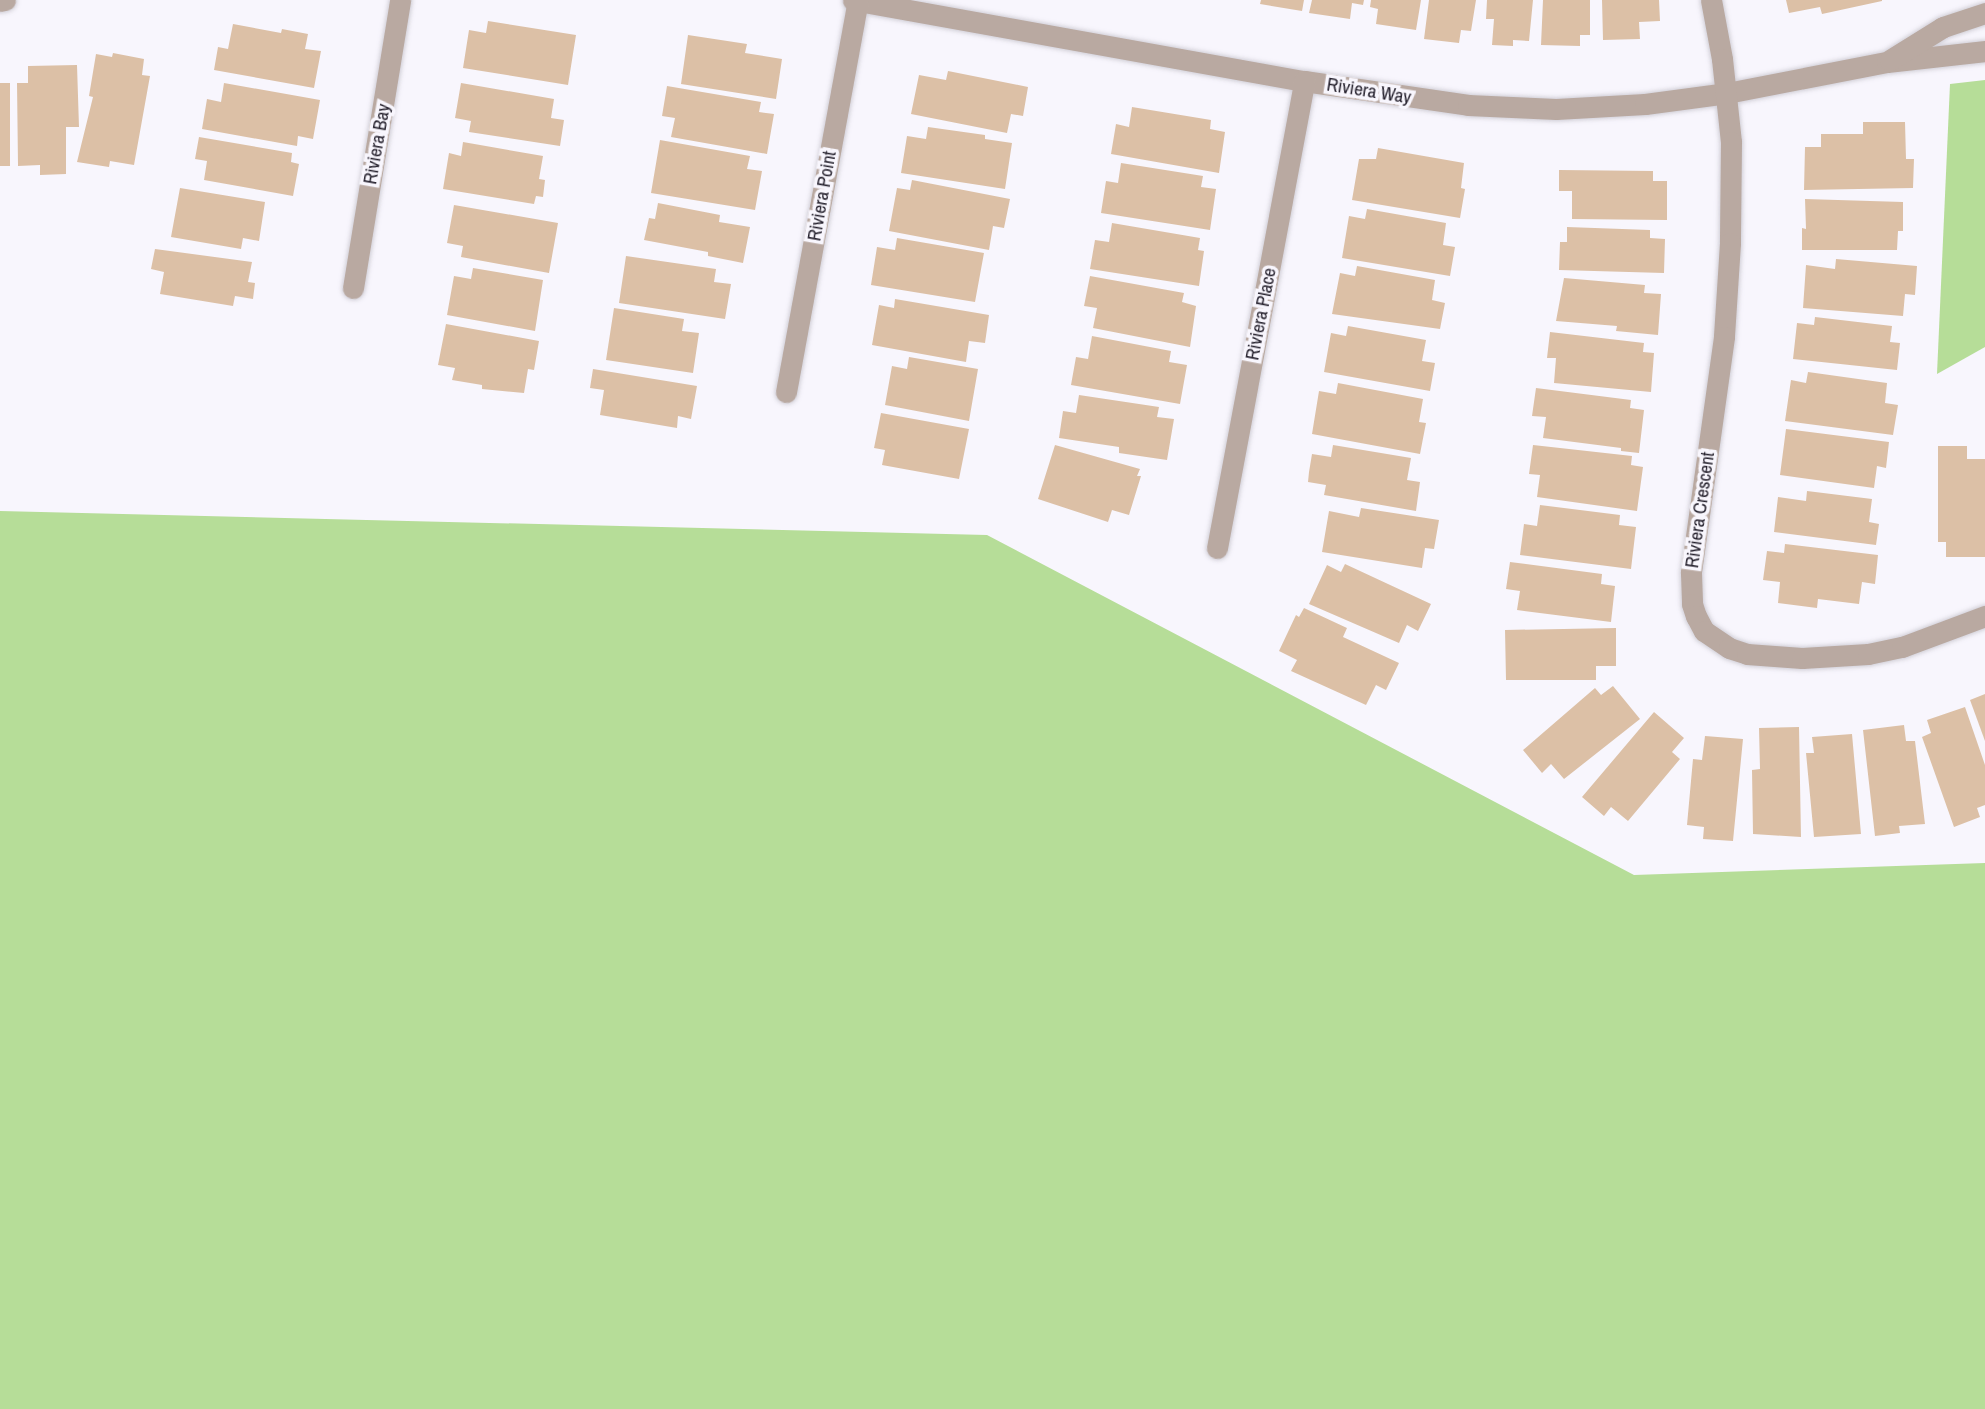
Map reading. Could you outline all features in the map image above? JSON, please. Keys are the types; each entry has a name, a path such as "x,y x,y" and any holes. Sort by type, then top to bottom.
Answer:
{"street":[{"name":"Riviera Bay","path":"353,288 400,0"},
{"name":"Riviera Way","path":"856,0 1304,81 1468,105 1543,108 1645,104 1727,93 1887,62 1985,51"},
{"name":"Riviera Point","path":"786,392 856,0"},
{"name":"Riviera Crescent","path":"1712,0 1727,93 1732,182 1724,337 1691,573 1692,604 1696,616 1704,631 1729,648 1747,654 1802,658 1868,654 1902,647 1985,616"},
{"name":"Riviera Way","path":"1887,62 1943,27 1985,13"},
{"name":"Riviera Place","path":"1217,548 1304,81"}],"green space":[{"path":"1985,80 1985,347 1937,374 1950,84"},
{"path":"0,511 987,535 1634,875 1985,863 1985,1409 0,1409"}],"building":[{"path":"1261,0 1304,0 1302,11 1260,4"},
{"path":"1312,0 1364,0 1363,5 1352,3 1350,19 1309,13"},
{"path":"1371,0 1421,0 1416,30 1376,24 1378,9 1370,7"},
{"path":"1429,0 1476,0 1471,31 1461,30 1459,43 1424,39"},
{"path":"1487,0 1533,0 1529,41 1513,40 1513,46 1492,45 1494,19 1486,19"},
{"path":"1543,0 1590,0 1590,35 1580,35 1580,46 1541,45"},
{"path":"1602,0 1659,0 1660,21 1639,22 1640,39 1603,40"},
{"path":"1786,0 1882,1 1822,14 1820,7 1789,13"},
{"path":"488,21 576,35 568,85 463,68 469,30 486,33"},
{"path":"233,24 281,33 282,29 308,34 305,49 321,51 314,88 214,70 218,47 228,49"},
{"path":"688,35 747,44 745,53 782,59 776,99 681,84"},
{"path":"113,53 144,59 142,75 150,76 134,165 110,161 109,167 77,162 93,97 89,96 96,54 112,57"},
{"path":"77,65 79,127 66,127 66,174 40,175 40,165 18,166 17,83 28,83 28,66"},
{"path":"948,71 1028,87 1023,116 1011,114 1007,133 911,114 919,75 946,80"},
{"path":"0,83 10,83 10,166 0,166"},
{"path":"224,83 320,100 313,139 298,136 297,146 202,129 207,99 221,102"},
{"path":"461,83 554,99 551,118 564,120 560,146 469,132 471,121 455,118"},
{"path":"667,86 761,102 759,112 774,114 767,154 671,137 675,118 662,116"},
{"path":"1132,107 1211,120 1210,129 1225,132 1219,173 1111,154 1116,124 1129,127"},
{"path":"1863,122 1905,122 1906,159 1914,159 1913,188 1804,190 1805,147 1821,147 1821,134 1863,134"},
{"path":"928,127 985,135 985,139 1012,143 1005,189 901,173 907,136 926,139"},
{"path":"199,137 292,153 291,162 299,164 293,196 204,180 207,161 195,159"},
{"path":"660,140 750,156 747,169 762,171 755,210 651,193"},
{"path":"463,142 543,156 539,179 545,180 543,197 536,196 534,204 443,189 449,153 461,156"},
{"path":"1378,148 1464,163 1461,188 1465,189 1460,218 1352,200 1359,159 1376,159"},
{"path":"1121,163 1203,176 1201,187 1216,189 1210,230 1101,213 1106,181 1118,183"},
{"path":"1559,170 1653,171 1653,181 1667,181 1667,220 1572,219 1572,191 1559,191"},
{"path":"912,180 1010,199 1004,228 993,226 989,250 889,231 897,188 910,190"},
{"path":"180,188 265,202 259,241 243,238 241,249 171,237"},
{"path":"1805,199 1903,202 1903,231 1898,231 1897,250 1802,250 1802,228 1806,229"},
{"path":"658,203 720,215 719,222 750,227 743,263 708,256 708,252 644,240 649,218 655,219"},
{"path":"454,205 558,223 549,273 461,257 463,246 447,243"},
{"path":"1367,209 1446,223 1443,245 1455,247 1450,276 1342,258 1349,216 1365,219"},
{"path":"1112,223 1200,238 1198,250 1204,251 1199,286 1090,269 1095,240 1109,242"},
{"path":"1567,227 1650,230 1650,238 1665,239 1664,273 1559,270 1560,242 1567,242"},
{"path":"897,238 984,253 975,302 871,285 877,247 895,250"},
{"path":"155,249 252,262 248,282 255,283 253,299 235,296 233,306 160,294 164,272 151,269"},
{"path":"626,256 716,269 714,282 731,284 725,319 619,303"},
{"path":"1836,259 1917,266 1915,295 1905,294 1903,316 1803,308 1806,265 1835,269"},
{"path":"1357,266 1435,280 1432,300 1445,303 1440,329 1332,314 1340,273 1355,276"},
{"path":"473,268 543,280 535,331 447,315 454,276 471,279"},
{"path":"1090,276 1184,293 1182,302 1196,306 1190,347 1093,328 1097,308 1084,306"},
{"path":"1564,278 1645,285 1644,293 1661,294 1658,335 1616,331 1617,326 1556,321"},
{"path":"895,299 989,315 985,343 969,341 966,362 872,345 879,305 894,308"},
{"path":"614,308 684,319 682,331 699,333 693,373 606,360"},
{"path":"1815,317 1892,326 1890,342 1900,343 1897,370 1793,359 1797,323 1814,325"},
{"path":"446,324 539,341 534,370 528,369 524,393 482,389 482,385 452,380 455,368 438,365"},
{"path":"1348,326 1426,340 1422,361 1435,363 1430,391 1324,372 1331,333 1346,336"},
{"path":"1550,332 1644,343 1643,352 1654,353 1651,392 1554,383 1556,358 1547,358"},
{"path":"1092,336 1171,351 1169,362 1187,365 1180,404 1071,385 1076,357 1088,359"},
{"path":"909,357 978,369 969,421 885,405 892,366 907,369"},
{"path":"593,369 697,386 691,419 678,416 677,428 600,415 604,390 590,388"},
{"path":"1808,372 1887,383 1885,403 1898,405 1893,435 1785,421 1791,380 1806,383"},
{"path":"1338,383 1423,399 1419,422 1426,423 1420,454 1312,434 1319,391 1336,394"},
{"path":"1536,388 1631,400 1630,408 1644,410 1639,453 1621,451 1621,448 1543,438 1546,417 1532,416"},
{"path":"1079,395 1159,407 1157,417 1174,419 1167,460 1119,453 1119,447 1059,438 1063,411 1076,413"},
{"path":"881,413 969,429 959,479 882,465 885,450 874,448"},
{"path":"1786,429 1889,442 1886,468 1877,466 1874,488 1780,475"},
{"path":"1055,445 1140,469 1137,476 1141,476 1129,515 1112,510 1108,522 1038,499"},
{"path":"1333,445 1411,458 1407,480 1420,482 1416,511 1324,495 1326,485 1308,482 1312,454 1331,457"},
{"path":"1533,445 1632,456 1631,465 1643,467 1637,511 1537,497 1540,475 1529,474"},
{"path":"1938,446 1967,446 1967,459 1985,459 1985,557 1946,557 1946,542 1938,542"},
{"path":"1807,491 1872,499 1869,522 1879,524 1876,545 1774,532 1778,497 1806,501"},
{"path":"1540,505 1620,515 1619,525 1636,527 1631,569 1520,555 1524,524 1537,526"},
{"path":"1361,508 1439,520 1434,549 1425,548 1422,568 1322,552 1329,511 1359,517"},
{"path":"1785,544 1878,555 1875,584 1862,582 1859,604 1818,599 1817,608 1778,603 1780,582 1763,580 1767,551 1784,553"},
{"path":"1510,562 1602,574 1601,584 1615,586 1611,622 1517,610 1520,591 1506,589"},
{"path":"1345,564 1431,604 1418,631 1407,625 1399,643 1309,604 1327,565 1341,572"},
{"path":"1304,608 1347,628 1343,637 1399,663 1386,690 1376,685 1366,705 1291,671 1297,660 1279,651 1296,615 1299,617"},
{"path":"1616,628 1616,666 1596,666 1596,680 1506,680 1505,630"},
{"path":"1613,686 1640,719 1564,779 1551,764 1542,773 1523,750 1595,688 1601,695"},
{"path":"1985,694 1985,741 1970,700"},
{"path":"1965,707 1985,765 1985,805 1977,808 1980,817 1954,827 1922,737 1931,733 1927,720"},
{"path":"1654,712 1684,738 1672,752 1680,759 1628,821 1611,807 1604,816 1582,797"},
{"path":"1904,725 1906,741 1915,741 1925,824 1899,826 1900,833 1875,836 1863,730"},
{"path":"1799,727 1801,837 1753,834 1752,770 1760,769 1759,728"},
{"path":"1852,734 1861,834 1814,837 1806,753 1814,753 1812,737"},
{"path":"1705,736 1743,739 1733,841 1703,839 1704,827 1687,825 1693,759 1702,760"}]}
